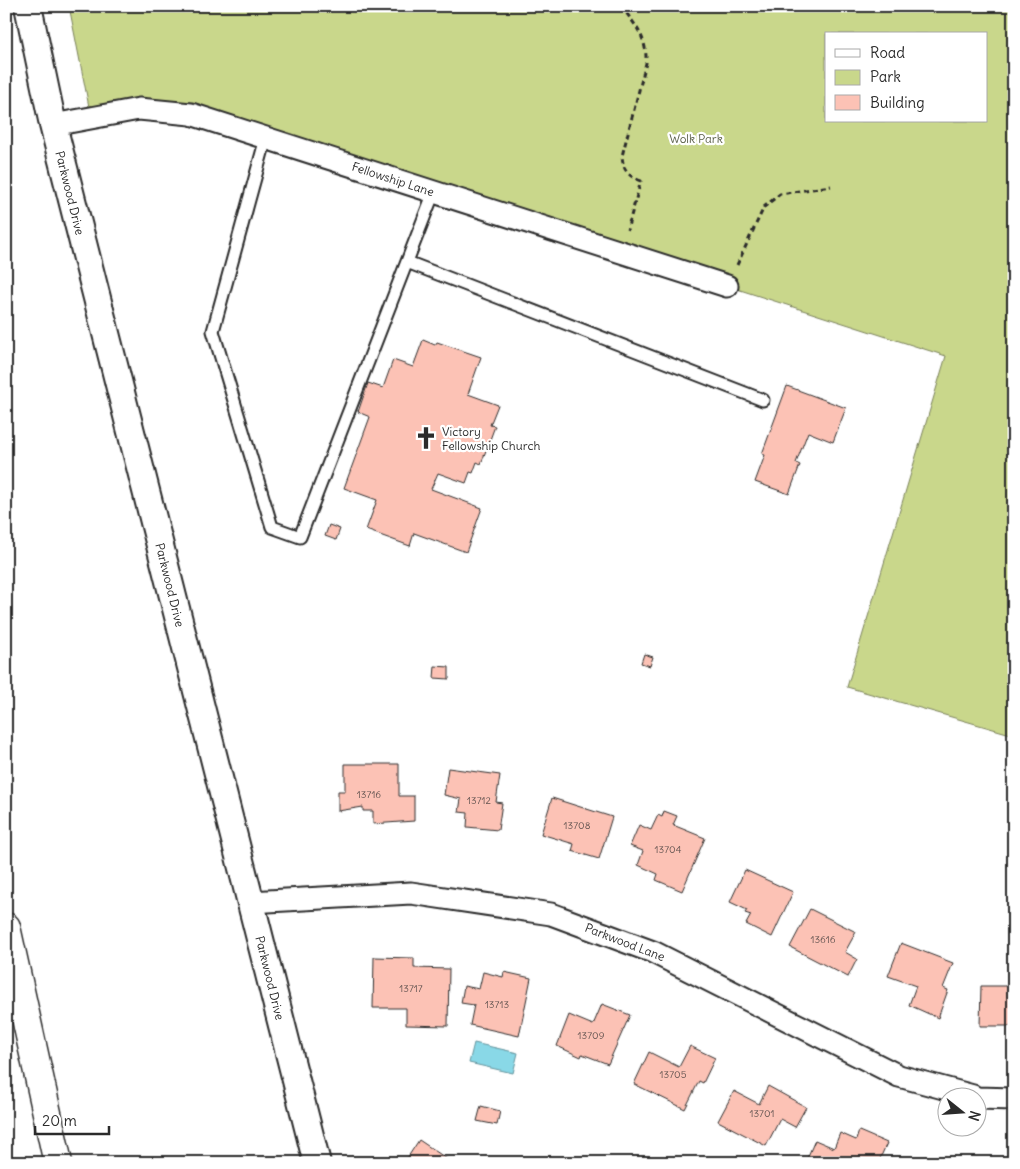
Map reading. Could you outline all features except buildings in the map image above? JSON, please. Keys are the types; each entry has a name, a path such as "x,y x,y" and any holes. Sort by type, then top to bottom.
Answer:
{"highway":[{"path":"6,927 58,1163"}],"street":[{"name":"Parkwood Drive","path":"28,6 53,125 317,1163"},
{"name":"Fellowship Lane","path":"53,125 139,109 191,114 727,286"},
{"name":"Parkwood Lane","path":"250,902 411,893 551,914 654,952 899,1076 938,1087"},
{"path":"988,1098 1014,1099"}],"lane":[{"path":"266,138 213,332 272,527 300,538 434,192"},
{"path":"407,262 763,400"}],"path":[{"path":"621,6 642,34 647,48 646,63 622,156 623,167 632,178 641,181 621,252"},
{"path":"727,286 764,207 780,194 831,186"}],"green space":[{"name":"Wolk Park","path":"69,6 1014,6 1014,735 847,687 946,356 191,114 91,117"}],"water":[{"path":"474,1043 518,1053 513,1073 469,1063"}],"place":[{"name":"Victory Fellowship Church","path":"426,438"}]}
